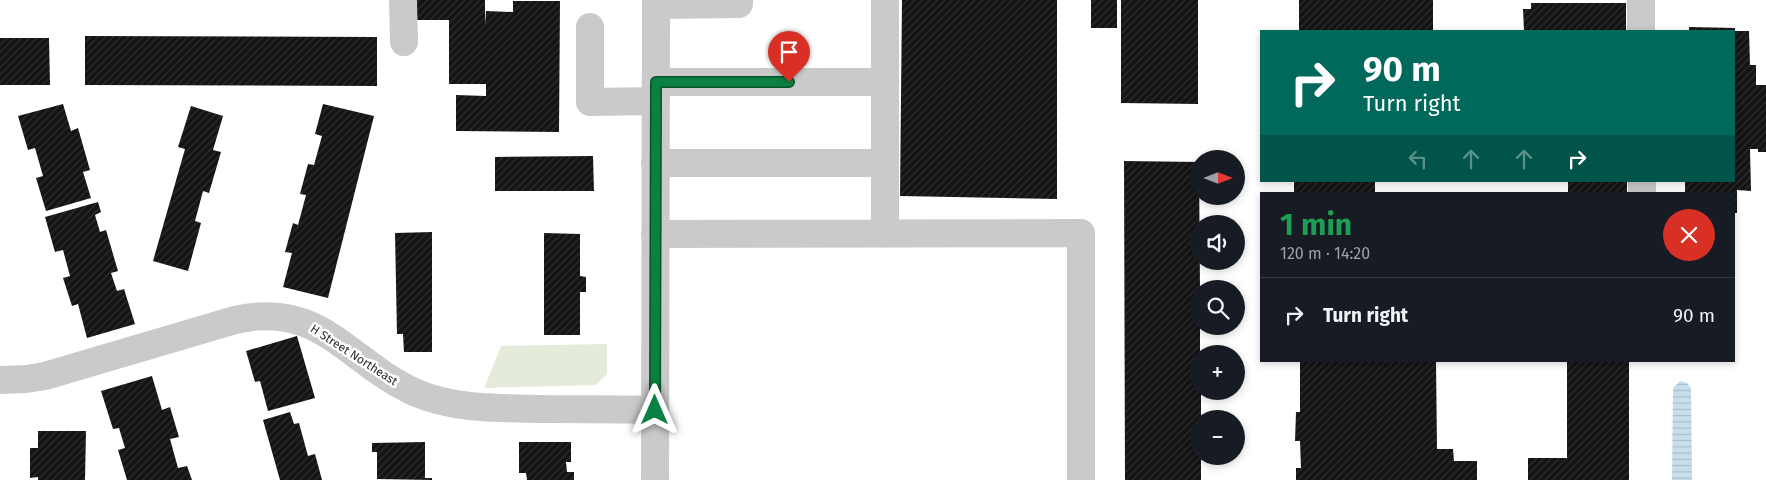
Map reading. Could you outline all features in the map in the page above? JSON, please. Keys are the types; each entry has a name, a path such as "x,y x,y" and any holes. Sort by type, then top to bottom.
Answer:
{"street":[{"path":"403,0 404,42"},
{"path":"655,480 656,2 739,4 739,0"},
{"path":"884,0 885,234"},
{"path":"1641,0 1641,30"},
{"path":"590,27 590,102 656,92 885,82"},
{"path":"655,163 885,163"},
{"path":"655,234 1081,233 1081,480"},
{"name":"H Street Northeast","path":"0,380 45,376 234,320 272,315 289,317 318,329 402,386 444,402 488,408 655,410"}],"green space":[{"path":"607,344 607,374 596,385 484,388 501,346"}],"water":[{"path":"1680,381 1687,383 1691,388 1692,480 1672,480 1673,388"}],"building":[{"path":"414,0 485,0 485,25 486,11 513,12 513,1 560,1 559,132 456,131 456,95 486,96 486,84 449,84 449,20 415,20"},
{"path":"902,0 1057,0 1057,199 900,196"},
{"path":"1091,0 1117,0 1117,28 1091,28"},
{"path":"1121,0 1198,0 1198,104 1121,103"},
{"path":"1299,0 1433,0 1433,30 1299,30"},
{"path":"1531,3 1626,3 1626,30 1524,30 1523,9 1531,9"},
{"path":"1689,27 1735,28 1735,30 1689,30"},
{"path":"1735,31 1749,31 1750,65 1756,65 1756,85 1766,85 1766,152 1750,149 1751,191 1737,190 1737,213 1735,213 1735,192 1685,192 1685,182 1735,182"},
{"path":"85,36 377,37 377,86 85,85"},
{"path":"0,38 49,38 50,85 0,85"},
{"path":"63,104 71,131 78,128 90,170 83,172 91,198 46,211 36,178 43,176 35,148 28,150 18,116"},
{"path":"323,104 374,116 328,298 283,287 292,253 285,252 293,223 298,225 306,195 300,194 308,164 314,165 322,136 315,134"},
{"path":"191,106 223,116 213,150 221,152 209,193 203,191 195,221 201,223 188,271 153,261 185,149 178,147"},
{"path":"593,156 594,191 495,191 495,157"},
{"path":"1124,161 1190,162 1190,205 1199,205 1199,215 1190,215 1190,270 1200,270 1200,280 1190,280 1190,335 1200,335 1200,345 1190,345 1190,400 1201,400 1201,410 1190,410 1190,465 1201,465 1201,480 1125,480"},
{"path":"1294,182 1375,182 1375,192 1294,192"},
{"path":"1568,182 1627,182 1627,192 1568,192"},
{"path":"98,202 101,212 95,215 100,232 106,230 118,271 111,273 117,291 124,289 135,324 87,338 78,304 72,306 63,278 70,276 63,250 55,252 45,217"},
{"path":"432,232 432,352 404,352 403,334 397,334 395,233"},
{"path":"544,233 580,234 580,276 586,277 586,292 580,292 580,335 544,335"},
{"path":"297,336 315,398 268,411 260,381 255,382 246,351"},
{"path":"1300,362 1436,362 1437,449 1453,449 1454,461 1477,461 1477,480 1296,480 1296,468 1301,468 1300,441 1295,441 1296,412 1300,412"},
{"path":"1567,362 1629,362 1629,480 1528,480 1528,458 1567,458"},
{"path":"152,376 162,410 170,407 179,437 170,439 178,468 187,466 192,480 127,480 118,450 125,448 119,428 113,429 101,391"},
{"path":"290,412 294,424 299,423 308,456 315,454 322,480 280,480 263,420"},
{"path":"38,431 86,431 85,480 38,480 38,477 30,478 30,448 38,448"},
{"path":"425,442 425,478 432,478 432,480 377,479 377,452 372,452 372,443"},
{"path":"519,442 571,442 571,462 566,462 567,472 574,472 574,480 527,480 526,473 519,473"}],"route":[{"path":"655,410 656,82 789,82"}]}
